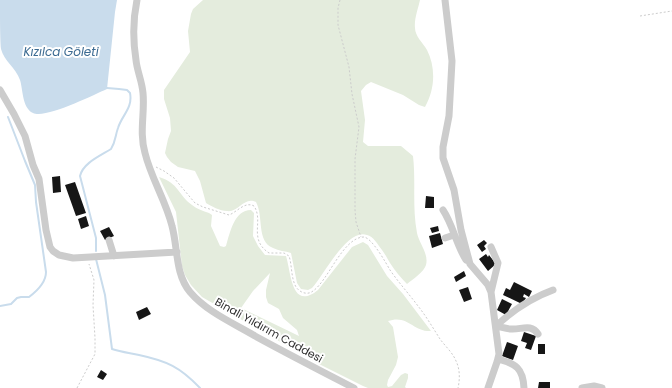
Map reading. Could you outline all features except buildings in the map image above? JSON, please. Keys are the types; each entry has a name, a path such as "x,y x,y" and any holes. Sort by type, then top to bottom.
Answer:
{"street":[{"name":"Binali Yıldırım Caddesi","path":"138,0 135,19 135,47 136,61 143,93 142,144 169,215 182,278 186,286 198,300 209,309 354,388"},
{"path":"444,0 452,61 449,116 443,153 445,164 454,190 461,230 472,266"},
{"path":"0,90 25,136 39,179 46,230 50,247 53,251 66,257 87,258 176,252"},
{"path":"443,210 461,252 488,285 491,292 499,350 498,359 488,388"},
{"path":"445,238 454,235"},
{"path":"109,240 114,256"},
{"path":"491,247 498,263 491,292"},
{"path":"496,326 516,309 542,294 553,290"},
{"path":"496,326 512,330 529,328 536,330 538,334"},
{"path":"498,359 516,366 521,373 524,388"},
{"path":"582,388 594,386 602,388"}],"path":[{"path":"340,0 338,8 338,25 349,67 352,94 359,127 355,159 355,210 358,230 362,238"},
{"path":"640,16 672,11"},
{"path":"148,163 169,174 195,203 203,207 229,215 245,205 249,204 254,206 257,214 256,234 261,244 269,253 284,253 289,256 295,286 302,292 305,293 313,291 348,246 355,240 365,237 368,239 420,308 453,356 458,369 458,388"},
{"path":"77,388 95,354 93,305 94,280 87,258"}],"green space":[{"path":"203,0 420,0 416,14 415,31 427,50 433,71 431,93 425,107 403,95 371,82 361,91 365,120 363,142 368,146 401,146 413,156 414,204 417,233 427,261 425,268 407,284 400,277 373,239 367,235 359,235 352,238 336,254 312,288 308,290 301,289 297,283 291,253 273,248 264,240 260,215 256,202 248,201 231,211 213,207 206,203 200,181 195,171 178,167 167,157 165,153 171,131 170,118 164,99 164,90 190,52 188,31 191,14 193,9"},
{"path":"159,177 171,182 187,201 200,210 212,215 211,226 220,246 226,246 231,229 240,214 251,210 254,213 253,236 258,246 265,255 286,256 294,287 297,293 302,296 309,295 318,290 352,247 363,242 368,245 387,276 403,294 431,331 420,329 406,321 395,319 388,321 393,327 398,357 387,385 388,387 392,386 401,375 405,373 408,374 406,388 368,388 363,386 319,364 202,297 191,285 182,266 176,212","holes":["270,273 266,290 268,303 279,309 283,318 297,330 299,336 241,308 253,291"]}],"water":[{"name":"Kızılca Göleti","path":"0,0 117,0 107,89 70,106 48,113 39,114 29,111 25,103 20,80 1,49"}],"waterway":[{"path":"96,251 96,238 80,176 88,164 111,149 120,123 129,107 131,98 130,93 127,90 107,88"},
{"path":"0,306 11,304 17,298 29,297 43,283 46,276 35,185 8,117"},
{"path":"96,259 105,295 112,349 149,357 172,366 186,375 200,388"}]}
